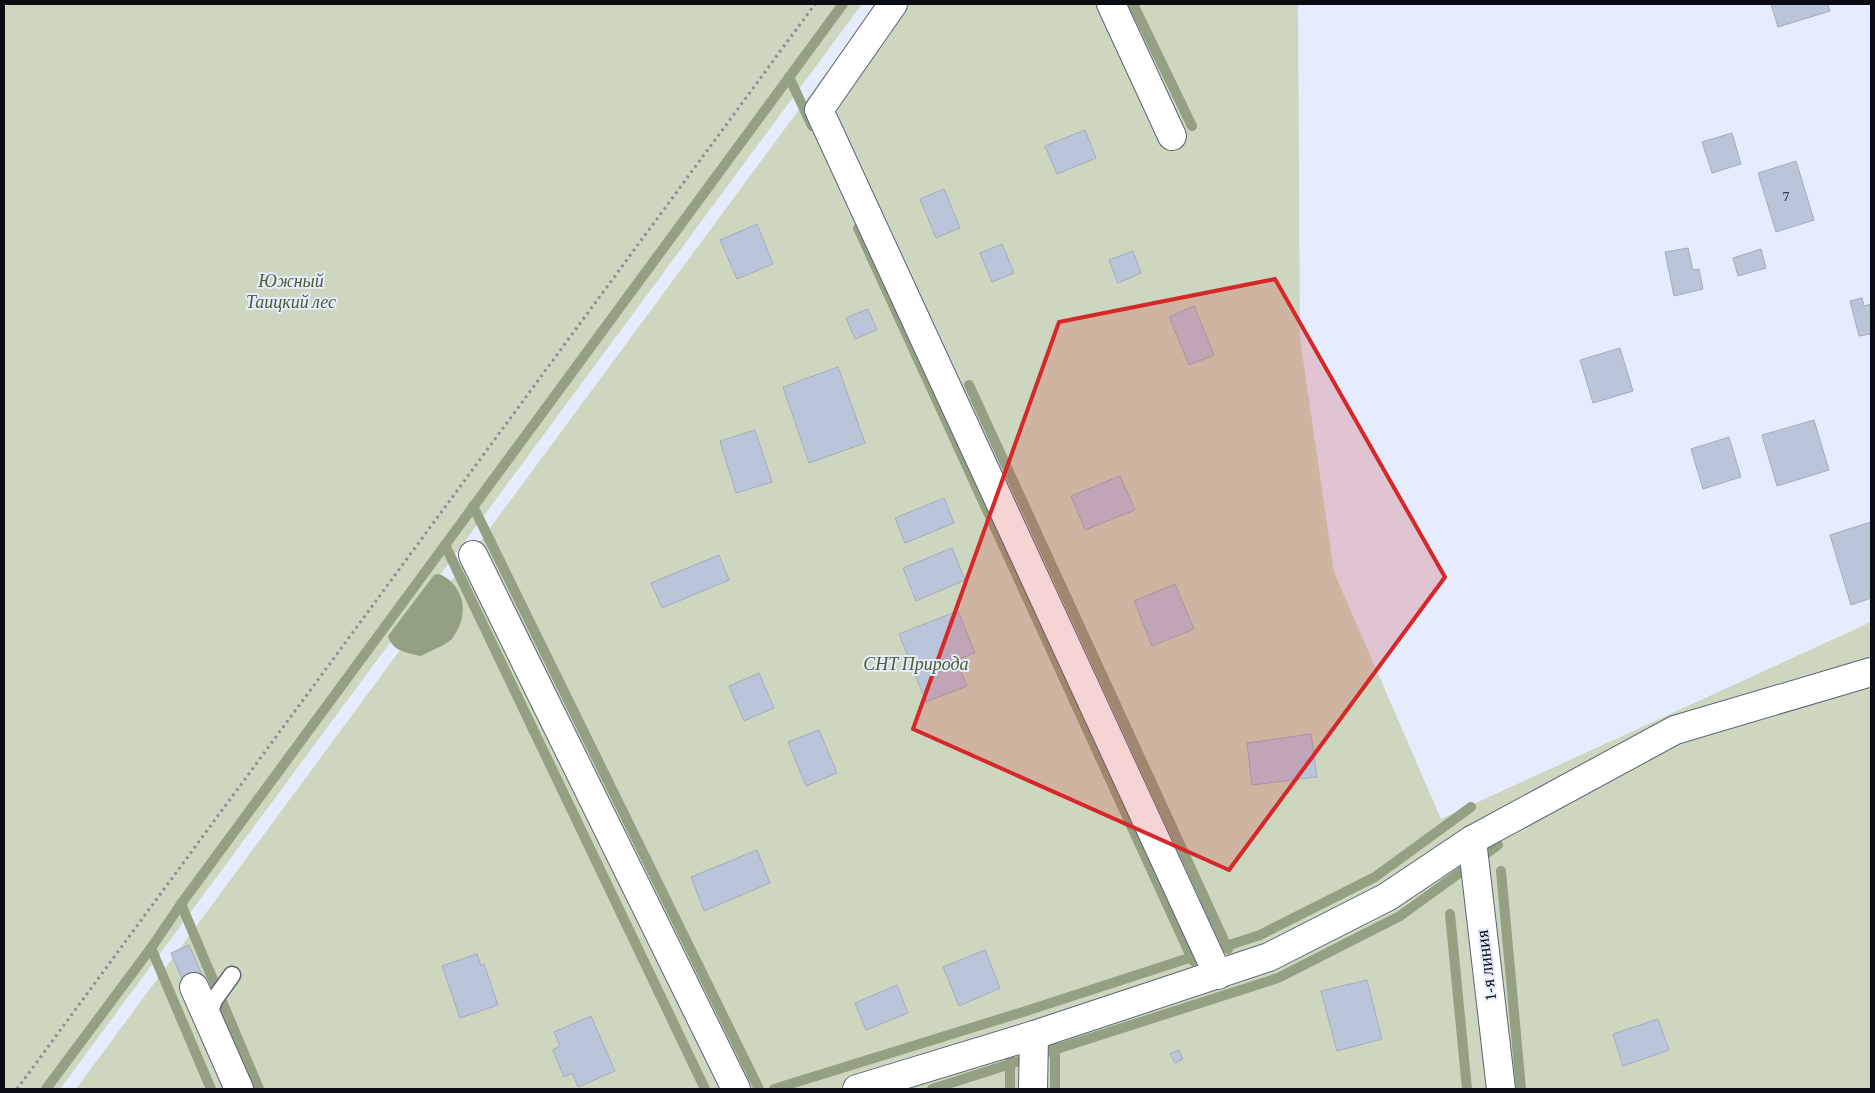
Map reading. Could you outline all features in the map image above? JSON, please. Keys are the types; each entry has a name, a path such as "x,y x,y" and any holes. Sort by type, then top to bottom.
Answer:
{"street":[{"path":"893,4 819,110 1218,975"},
{"path":"1112,4 1172,136"},
{"path":"473,556 736,1089"},
{"path":"857,1089 1034,1034 1269,957 1388,897 1472,840 1675,730 1871,672"},
{"name":"1-я линия","path":"1472,840 1501,1089"},
{"path":"194,987 239,1089"},
{"path":"1033,1089 1034,1034"}],"lane":[{"path":"208,1018 214,1000 232,975"}],"path":[{"path":"17,1089 815,4"}],"highlighted area":[{"path":"1275,279 1445,577 1229,870 913,729 1059,322"}],"green space":[{"name":"Южный Таицкий лес","path":"4,4 862,4 60,1089 4,1089"},
{"name":"СНТ Природа","path":"877,4 1298,4 1300,338 1334,572 1441,819 1871,622 1871,1089 76,1089"}],"shaded area":[{"path":"439,574 453,583 461,597 463,613 458,629 449,642 421,656 397,648 388,636 434,575"}],"building":[{"path":"1771,4 1828,4 1830,11 1778,27"},
{"path":"1085,130 1096,158 1057,174 1045,146"},
{"path":"1732,133 1741,164 1712,173 1702,142"},
{"path":"1796,161 1814,220 1776,232 1758,173"},
{"path":"944,189 960,228 936,238 920,199"},
{"path":"757,224 773,264 737,279 720,240"},
{"path":"1002,244 1014,273 992,282 980,253"},
{"path":"1688,248 1693,270 1699,269 1703,289 1674,296 1665,252"},
{"path":"1761,249 1766,268 1738,276 1733,258"},
{"path":"1133,251 1141,273 1118,283 1109,260"},
{"path":"1862,298 1864,306 1871,304 1871,334 1859,336 1850,301"},
{"path":"1194,306 1214,355 1189,365 1169,317"},
{"path":"868,309 877,330 855,339 846,318"},
{"path":"1620,348 1633,391 1593,403 1580,360"},
{"path":"838,367 865,443 809,463 783,387"},
{"path":"1814,420 1829,470 1777,486 1762,435"},
{"path":"755,430 772,482 736,493 720,441"},
{"path":"1729,437 1741,477 1703,489 1691,449"},
{"path":"1120,476 1135,510 1085,530 1071,496"},
{"path":"944,498 954,523 905,543 895,518"},
{"path":"1871,522 1871,598 1851,605 1830,535"},
{"path":"952,548 965,580 916,601 903,568"},
{"path":"719,555 729,580 662,608 651,583"},
{"path":"1175,584 1194,629 1152,646 1134,601"},
{"path":"958,611 975,653 956,660 967,686 926,702 899,634"},
{"path":"759,673 774,708 744,721 729,686"},
{"path":"819,730 837,773 806,786 788,742"},
{"path":"1311,734 1317,777 1252,785 1247,743"},
{"path":"757,850 770,883 704,911 691,877"},
{"path":"189,945 202,975 184,983 171,953"},
{"path":"985,950 1000,988 959,1006 943,967"},
{"path":"477,954 481,966 484,964 498,1005 460,1018 442,966"},
{"path":"1367,980 1382,1039 1337,1051 1321,991"},
{"path":"897,985 908,1013 866,1030 855,1003"},
{"path":"591,1016 615,1071 578,1087 572,1073 564,1077 553,1050 560,1046 554,1032"},
{"path":"1658,1019 1669,1050 1623,1066 1613,1034"},
{"path":"1179,1050 1183,1059 1175,1063 1170,1054"}],"waterway":[{"path":"46,1089 843,4"},
{"path":"1133,4 1192,126"},
{"path":"789,77 812,126"},
{"path":"858,228 1193,961"},
{"path":"969,385 1228,949"},
{"path":"473,506 759,1089"},
{"path":"445,545 705,1089"},
{"path":"774,1089 1026,1011 1260,935 1375,877 1471,807"},
{"path":"932,1089 1278,978 1400,916 1498,845"},
{"path":"1501,871 1521,1089"},
{"path":"181,904 259,1089"},
{"path":"1450,914 1467,1089"},
{"path":"151,948 211,1089"},
{"path":"1055,1045 1055,1089"},
{"path":"1010,1054 1010,1089"}]}
